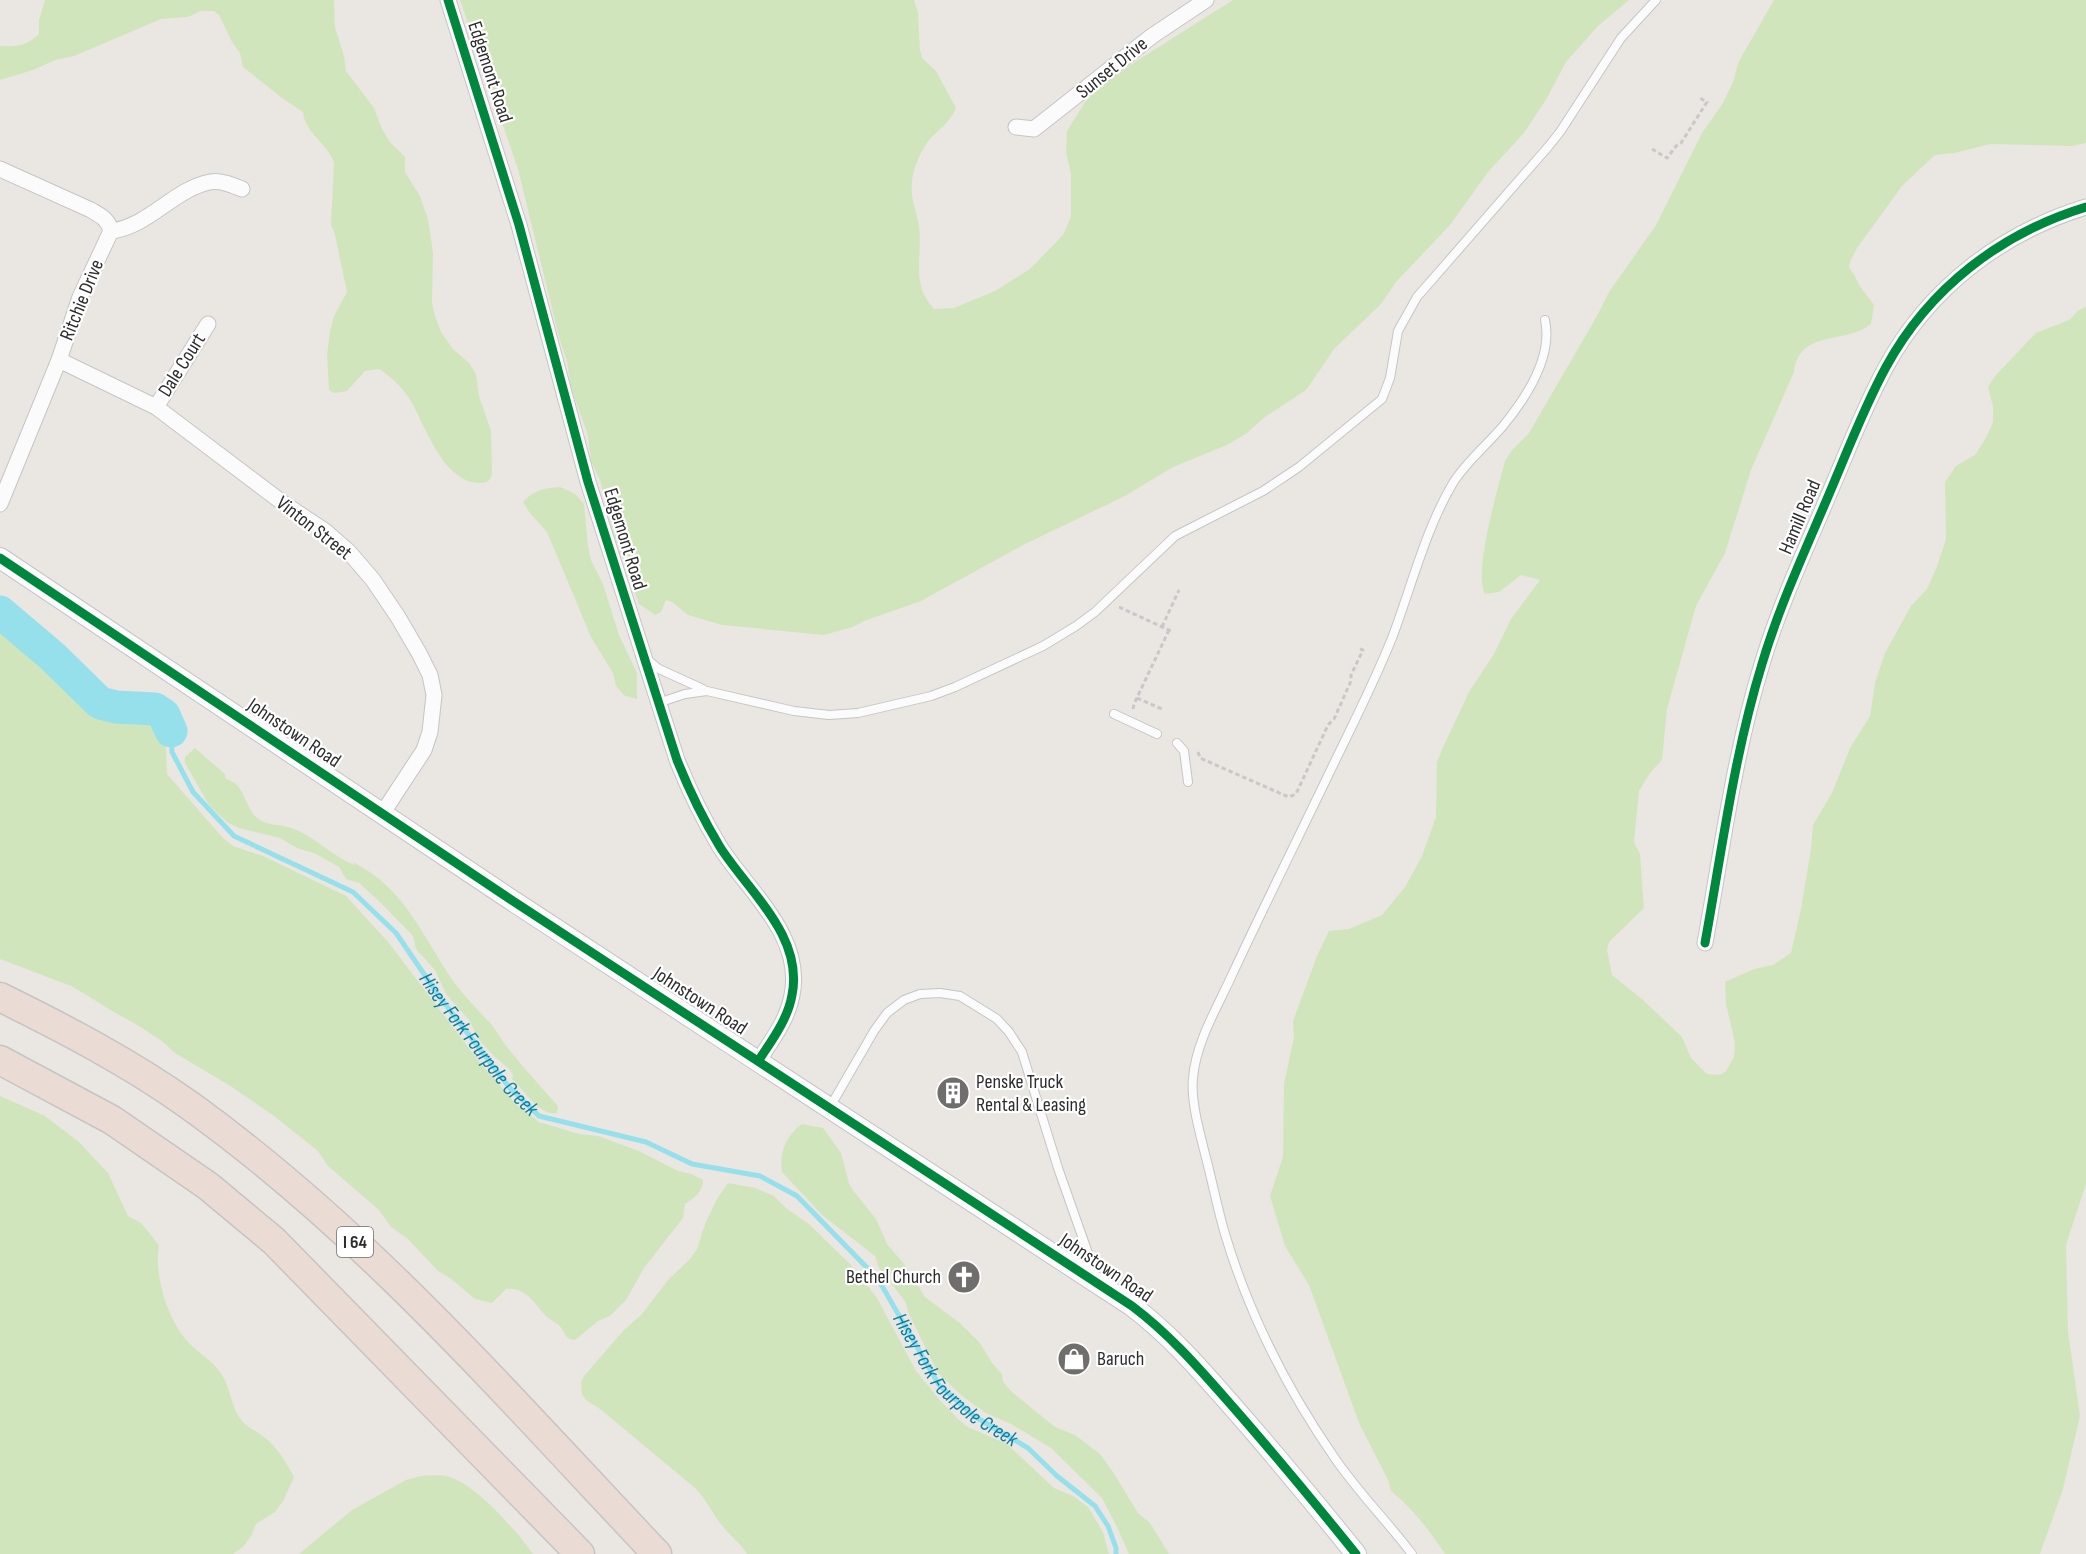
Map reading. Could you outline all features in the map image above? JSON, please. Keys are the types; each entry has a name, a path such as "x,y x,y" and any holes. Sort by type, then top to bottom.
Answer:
{"highway":[{"name":"I 64","path":"0,997 60,1026 140,1072 225,1131 299,1191 384,1269 657,1554"},
{"path":"0,1060 112,1120 208,1186 274,1241 580,1554"}],"street":[{"name":"Edgemont Road","path":"448,0 508,188 585,470 677,760 703,818 739,876 780,930 789,949 794,979 792,994 779,1027 759,1060"},
{"name":"Sunset Drive","path":"1016,128 1034,129 1152,36 1206,0"},
{"path":"0,169 91,210 105,218 111,231 127,227 181,195 211,182 242,189"},
{"name":"Hamill Road","path":"1705,943 1740,746 1762,663 1795,577 1877,385 1911,328 1931,304 1964,272 2021,232 2086,207"},
{"name":"Ritchie Drive","path":"0,504 59,360 80,297 111,231"},
{"name":"Dale Court","path":"156,407 208,324"},
{"name":"Vinton Street","path":"59,360 156,407 283,503 325,531 349,552 373,580 419,653 430,675 434,695 430,732 424,750 382,814"},
{"name":"Johnstown Road","path":"0,558 513,901 1132,1305 1167,1334 1247,1423 1356,1554"}],"lane":[{"path":"643,655 659,669 707,691 794,711 829,715 858,712 931,696 1043,646 1076,626 1095,612 1175,536 1263,491 1299,468 1382,399 1390,378 1398,331 1417,297 1560,132 1621,38 1656,0"},
{"path":"1412,1554 1333,1456 1294,1394 1264,1338 1241,1282 1222,1223 1200,1132 1192,1080 1199,1050 1209,1024 1392,638 1437,516 1453,484 1504,424 1524,396 1546,345 1545,320"},
{"path":"658,703 685,694 707,691"},
{"path":"1114,714 1157,734"},
{"path":"1177,743 1184,752 1188,782"},
{"path":"830,1107 874,1031 887,1013 904,1000 920,994 940,993 960,996 998,1019 1022,1052 1058,1168 1089,1256 1087,1275"}],"path":[{"path":"1652,148 1667,158 1681,143 1707,102 1698,97"},
{"path":"1162,627 1179,590"},
{"path":"1118,607 1173,632"},
{"path":"1136,712 1133,707 1169,630"},
{"path":"1196,748 1200,758 1284,795 1294,796 1347,691 1351,675 1363,650 1360,649"},
{"path":"1137,698 1162,709"}],"green space":[{"path":"45,0 334,0 335,27 346,71 374,108 390,142 405,157 405,172 420,196 428,219 433,253 432,303 435,316 441,332 453,349 469,363 476,374 479,396 491,431 492,473 489,481 470,482 447,465 435,448 406,394 396,382 379,369 365,371 347,391 334,393 329,390 327,355 330,331 334,316 347,292 331,224 334,163 327,150 312,133 303,112 243,67 240,53 219,15 214,11 201,11 188,17 161,19 74,56 55,60 33,70 0,80 0,46 21,45 39,34 39,20"},
{"path":"460,0 914,0 918,13 922,58 936,71 956,108 949,120 923,150 912,181 920,238 920,280 922,290 934,309 954,308 995,291 1030,269 1063,235 1071,217 1071,174 1066,152 1067,131 1085,102 1100,87 1135,62 1233,0 1629,0 1598,26 1566,62 1547,98 1524,133 1488,172 1450,225 1396,282 1381,304 1335,348 1306,390 1227,445 1173,467 1125,496 1021,546 921,601 853,627 824,635 722,625 688,615 666,600 661,612 655,615 639,604 614,534 600,480 591,461 588,435 571,388 567,361 560,341 518,169"},
{"path":"1774,0 2086,0 2086,143 2072,146 1990,144 1955,153 1935,155 1902,186 1857,248 1849,268 1874,305 1871,324 1849,334 1814,343 1798,358 1751,470 1725,553 1696,606 1667,709 1662,760 1650,773 1639,791 1634,842 1640,854 1644,908 1609,942 1607,950 1612,975 1643,1000 1682,1037 1691,1058 1707,1074 1720,1075 1726,1071 1734,1057 1735,1043 1726,1004 1725,982 1754,969 1773,965 1791,953 1801,909 1813,825 1832,793 1850,748 1870,716 1875,683 1885,653 1911,606 1927,589 1936,569 1946,539 1945,482 1956,466 1975,455 1987,436 1993,422 1993,407 1988,387 1996,375 2036,333 2069,320 2079,310 2086,307 2086,1184 2066,1245 2068,1331 2080,1416 2063,1489 2040,1554 1445,1554 1420,1520 1391,1491 1389,1482 1359,1423 1309,1285 1285,1246 1270,1196 1283,1157 1284,1084 1294,1037 1293,1021 1317,956 1329,931 1349,929 1382,915 1405,887 1422,856 1436,817 1437,762 1444,745 1469,692 1494,654 1511,619 1540,580 1521,575 1499,592 1485,594 1482,583 1484,549 1505,461 1529,433 1609,292 1656,225 1702,133 1723,103 1733,82 1739,61"},
{"path":"560,487 575,494 584,504 591,560 603,584 619,635 637,673 637,699 625,696 616,686 613,673 591,637 547,532 523,502 540,490"},
{"path":"0,623 106,716 141,718 160,723 165,728 167,774 222,837 233,846 263,856 346,896 389,943 480,1063 517,1105 539,1122 579,1134 598,1136 639,1151 678,1171 703,1180 700,1191 685,1204 683,1218 644,1268 626,1300 610,1316 598,1321 575,1340 567,1337 559,1325 547,1317 530,1297 519,1291 506,1289 492,1303 475,1299 438,1271 408,1239 391,1227 379,1210 328,1166 318,1151 274,1116 232,1087 175,1053 162,1041 134,1023 71,986 0,959"},
{"path":"195,748 225,774 225,778 237,785 256,817 264,822 300,832 338,857 355,865 353,862 389,888 414,919 460,990 558,1106 557,1113 550,1113 538,1106 512,1079 513,1075 510,1070 480,1041 469,1020 446,994 435,970 416,949 413,936 359,883 346,879 339,867 316,854 297,848 280,838 228,823 209,805 185,763 185,757"},
{"path":"0,1096 45,1116 79,1142 108,1173 128,1216 141,1223 159,1245 160,1282 167,1307 179,1330 190,1345 210,1361 225,1380 238,1416 273,1446 294,1477 275,1512 256,1524 243,1547 233,1554 0,1554"},
{"path":"802,1124 823,1128 841,1153 852,1189 876,1219 887,1244 904,1264 925,1297 961,1324 980,1343 1002,1374 1003,1382 1012,1392 1055,1427 1075,1435 1100,1454 1138,1513 1150,1523 1169,1554 1129,1554 1102,1498 1051,1448 1011,1424 986,1413 962,1396 938,1373 905,1301 879,1268 875,1256 822,1215 782,1172 785,1145 796,1128"},
{"path":"728,1183 755,1188 774,1196 786,1208 810,1225 851,1265 877,1298 916,1371 938,1398 968,1427 1007,1444 1054,1488 1073,1496 1088,1507 1103,1532 1109,1554 747,1554 720,1523 695,1488 586,1400 582,1394 581,1382 584,1376 623,1331 642,1314 668,1280 689,1260 697,1249 705,1224 717,1199"},
{"path":"421,1476 450,1477 472,1489 507,1522 533,1554 299,1554 352,1510 406,1480"}],"waterway":[{"name":"Hisey Fork Fourpole Creek","path":"0,612 52,656 100,703 116,707 155,709 164,715 171,731"},
{"name":"Hisey Fork Fourpole Creek","path":"171,731 172,752 193,792 234,836 353,892 396,933 439,996 509,1087 539,1116 646,1142 692,1164 760,1176 797,1196 878,1279 939,1385 974,1416 1028,1448 1057,1476 1095,1506 1108,1526 1116,1554"}],"cycle path":[{"path":"448,0 519,225 588,482 677,760 720,847 771,915 790,953 794,974 790,1004 779,1029 759,1060"},
{"path":"1705,943 1736,768 1762,664 1792,580 1855,432 1886,367 1923,312 1970,267 2025,232 2086,207"},
{"path":"0,558 513,901 1132,1306 1170,1339 1204,1374 1356,1554"}],"place":[{"name":"Penske Truck Rental & Leasing","path":"953,1093"},
{"name":"Bethel Church","path":"964,1277"},
{"name":"Baruch","path":"1074,1359"}]}
